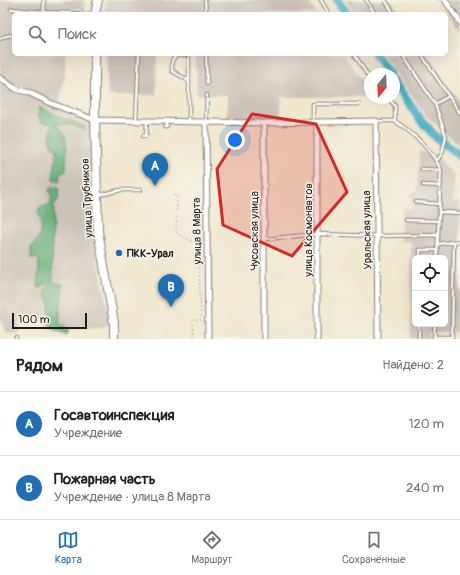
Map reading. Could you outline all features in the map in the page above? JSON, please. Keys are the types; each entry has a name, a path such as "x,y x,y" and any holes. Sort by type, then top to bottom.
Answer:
{"main road":[{"name":"улица Трубников","path":"95,56 98,231 114,324 114,339"}],"street":[{"path":"445,0 460,22"},
{"path":"0,78 16,89 30,93 50,103 95,120 264,123 376,121"},
{"name":"Уральская улица","path":"376,121 378,339"},
{"name":"улица 8 Марта","path":"206,122 208,339"},
{"name":"улица Космонавтов","path":"315,122 318,234 318,339"},
{"name":"Чусовская улица","path":"264,123 264,339"}],"lane":[{"path":"44,0 44,12"},
{"path":"205,0 206,12"},
{"path":"321,0 329,12"},
{"path":"366,0 374,12"},
{"path":"384,0 393,12"},
{"path":"54,12 95,8"},
{"path":"11,9 36,12"},
{"path":"0,39 12,35"},
{"path":"136,121 139,56"},
{"path":"175,56 172,60 172,71 189,82"},
{"path":"189,56 189,122"},
{"path":"206,56 207,84"},
{"path":"355,56 364,70"},
{"path":"403,56 435,104 446,136 442,154 437,160"},
{"path":"422,56 460,113"},
{"path":"206,122 207,95"},
{"path":"435,104 449,96"},
{"path":"315,122 313,104 359,104"},
{"path":"393,104 395,106 395,121"},
{"path":"143,136 146,136 147,121"},
{"path":"165,127 167,127 167,121"},
{"path":"376,121 395,121 419,140 437,160 441,170 437,255"},
{"path":"422,169 441,170"},
{"path":"423,185 440,186"},
{"path":"97,196 121,190 141,190"},
{"path":"416,202 439,204"},
{"path":"439,212 460,213"},
{"path":"406,220 439,220"},
{"path":"264,239 318,234 377,236 438,235"},
{"path":"438,244 460,241"},
{"path":"435,327 434,338 452,337 454,242"},
{"path":"420,255 420,250 438,250"},
{"path":"419,327 419,339"}],"path":[{"path":"438,0 446,12"},
{"path":"448,15 460,32"},
{"path":"174,195 177,197 176,233 198,244 201,320 193,320 194,339"}],"highlighted area":[{"path":"252,114 316,124 347,192 292,256 223,225 217,169"}],"shaded area":[{"path":"0,0 83,0 85,9 72,9 72,12 12,12 12,56 65,56 65,76 58,107 90,121 93,234 110,321 104,328 49,330 48,321 19,321 19,333 8,334 0,321"},
{"path":"106,0 310,0 311,5 316,12 104,12"},
{"path":"345,0 391,0 400,12 354,12"},
{"path":"439,0 460,0 460,31 448,12"},
{"path":"106,56 157,56 156,95 108,96"},
{"path":"196,56 344,56 362,81 364,97 281,97 281,118 227,119 228,95 197,95"},
{"path":"384,56 428,56 460,103 460,146 426,116 400,79 400,68 393,68"},
{"path":"419,152 435,154 454,176 453,202 460,202 460,332 429,332 429,338 411,339 411,242 400,241 402,208 412,209 411,193 417,191"}],"green space":[{"path":"40,107 60,117 84,126 84,130 73,125 55,123 64,133 67,146 65,172 60,173 59,182 53,180 57,148 52,147 52,142 50,142 52,124 42,122 38,114"},
{"path":"52,187 57,187 59,190 58,199 54,206 52,239 53,282 63,285 59,325 63,324 69,332 66,335 55,331 50,325 49,299 46,298 46,288 50,289 50,285 42,284 42,288 38,287 39,259 31,258 31,247 39,236 41,226 38,213 39,208 49,205 52,198 49,190"}],"waterway":[{"path":"337,0 346,12"},
{"path":"376,56 385,68"},
{"path":"400,91 419,118 437,138 460,156"}],"place":[{"name":"Госавтоинспекция","path":"155,186"},
{"name":"ПКК-Урал","path":"119,253"},
{"name":"Пожарная часть","path":"171,307"}]}
